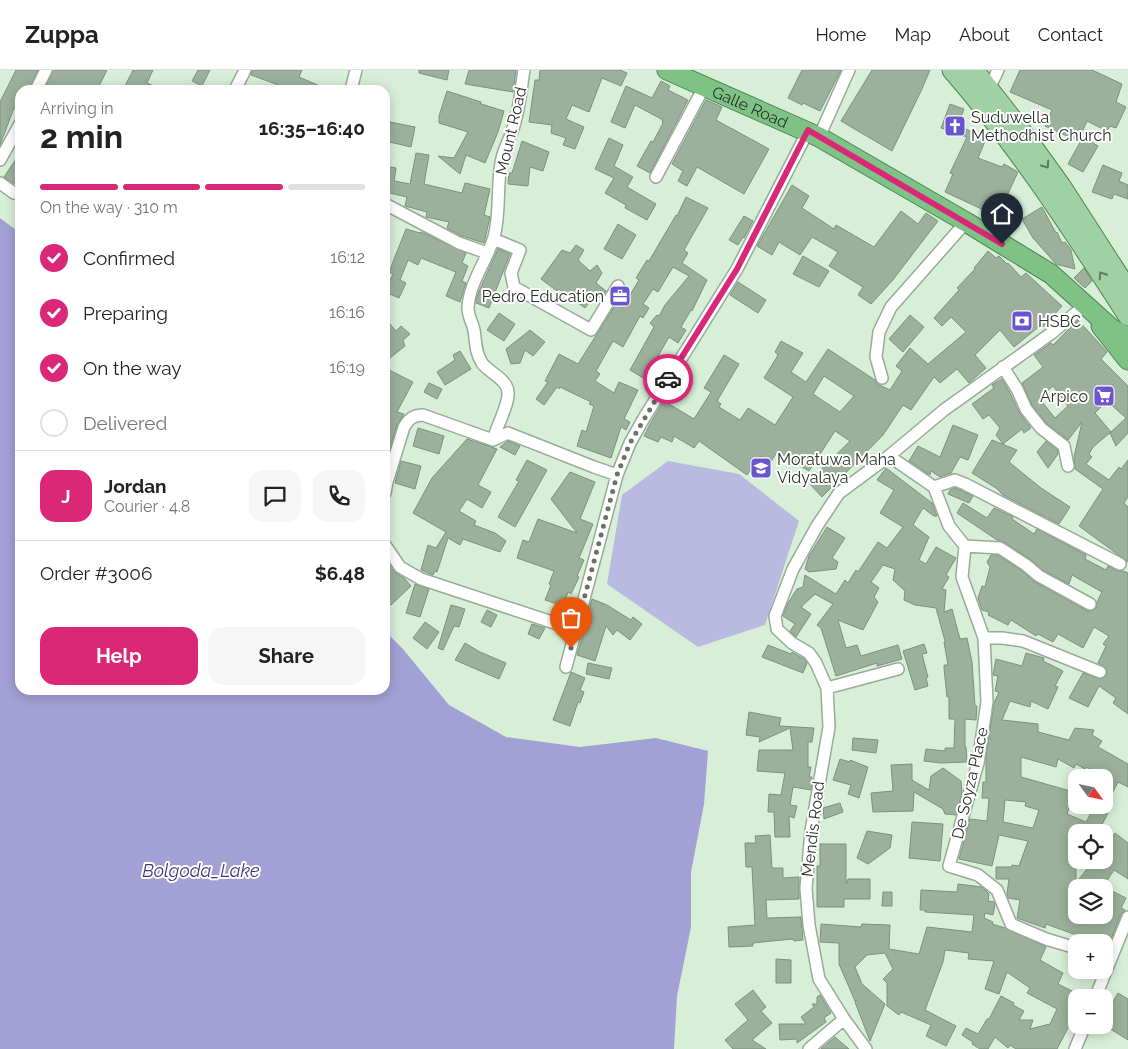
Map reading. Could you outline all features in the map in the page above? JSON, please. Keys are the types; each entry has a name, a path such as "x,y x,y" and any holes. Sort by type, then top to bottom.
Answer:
{"highway":[{"name":"Galle Road","path":"667,70 814,134 966,222 1050,274 1123,340 1128,360"}],"main road":[{"path":"952,70 1017,125 1061,186 1128,290"},
{"path":"974,70 985,97 1128,316"}],"street":[{"path":"38,85 46,70"},
{"path":"237,85 245,70"},
{"path":"352,85 356,70"},
{"name":"Mount Road","path":"492,440 506,404 508,391 506,384 489,371 478,357 474,328 468,314 470,296 493,239 497,221 502,158 519,109 524,70"},
{"path":"566,667 617,475 630,443 737,269 849,70"},
{"path":"985,97 998,70"},
{"path":"656,177 704,87"},
{"path":"0,160 15,133"},
{"path":"0,183 15,193"},
{"path":"390,207 459,243 487,253"},
{"path":"882,378 876,357 879,332 892,307 966,222"},
{"path":"493,239 520,250 511,273 514,287 592,330 618,286"},
{"path":"1085,306 1053,332 944,410 889,456 934,486 948,526 965,546 1000,548 1039,576 1090,604"},
{"path":"1003,367 1017,389 1026,409 1041,428 1064,446 1068,466"},
{"path":"390,472 404,427 409,419 416,415 423,415 492,440 508,433 617,475"},
{"name":"Mendis Road","path":"866,1049 844,1020 819,979 809,925 806,888 811,831 829,727 827,688 816,663 808,653 792,643 776,629 775,616 793,569 816,526 840,493 889,456"},
{"path":"934,486 955,480 965,484 1120,564"},
{"name":"De Soyza Place","path":"965,546 962,577 984,638 988,702 978,763 949,866 978,875 998,890 1011,924 1046,939 1068,946"},
{"path":"390,552 400,567 421,579 576,630"},
{"path":"984,638 1023,641 1100,672"},
{"path":"827,688 898,669"},
{"path":"1113,946 1128,917"},
{"path":"809,1049 844,1020"},
{"path":"1075,1049 1081,1034"}],"shaded area":[{"path":"668,461 739,474 799,521 765,625 698,647 607,584 622,495"}],"water":[{"name":"Bolgoda_Lake","path":"0,218 15,229 15,695 390,695 390,636 449,705 506,737 580,747 656,738 708,751 704,804 691,872 691,927 677,996 674,1049 0,1049"}],"building":[{"path":"16,70 38,70 31,85 15,85 15,108 0,145 0,102"},
{"path":"53,70 107,70 100,85 46,85"},
{"path":"133,70 153,70 147,83 152,85 126,85"},
{"path":"198,70 210,70 202,85 192,81"},
{"path":"252,70 302,70 299,77 317,85 278,85 251,75"},
{"path":"419,70 449,70 447,80 419,73"},
{"path":"469,70 516,70 513,92 465,84"},
{"path":"540,70 620,70 627,73 621,86 602,78 589,112 572,105 566,119 584,127 575,149 563,145 566,138 551,133 552,125 529,122 535,80 539,80"},
{"path":"802,70 841,70 820,111 788,98"},
{"path":"872,70 930,70 892,151 841,121"},
{"path":"1020,70 1092,70 1122,84 1116,102 1126,107 1116,128 1110,126 1107,131 1087,121 1078,141 1045,126 1052,110 1010,92"},
{"path":"661,81 670,86 668,90 688,100 650,173 637,166 651,141 653,142 663,120 635,105 625,128 611,122 626,86 652,98"},
{"path":"447,91 504,111 498,132 485,163 466,155 460,174 438,156 454,158 468,132 439,123 439,116"},
{"path":"706,100 722,107 716,120 769,149 744,194 697,167 687,186 678,181 683,171 672,164"},
{"path":"950,104 964,109 958,125 986,139 978,158 1002,167 1004,164 1018,172 1005,200 994,194 986,211 945,192 953,174 950,173 967,137 941,128"},
{"path":"390,122 415,127 411,147 390,142"},
{"path":"1083,137 1098,146 1083,172 1068,164"},
{"path":"609,138 623,145 614,166 633,177 627,187 656,204 647,220 625,208 626,205 605,193 614,178 595,169"},
{"path":"522,141 549,152 543,171 530,167 528,186 508,184 509,173 512,173"},
{"path":"416,153 429,155 424,184 462,193 465,183 490,189 484,215 490,217 484,243 462,236 447,228 449,222 426,217 427,212 405,206 407,197 390,193 390,167 396,168 394,181 410,184"},
{"path":"15,160 15,184 4,177"},
{"path":"1103,165 1122,173 1119,181 1128,185 1128,199 1114,194 1112,199 1092,192"},
{"path":"792,185 809,196 802,208 834,229 836,225 874,247 901,211 918,224 926,213 938,221 892,281 871,304 858,295 863,287 829,266 838,252 812,237 800,255 779,242 772,255 757,246"},
{"path":"686,197 708,208 684,250 688,253 682,263 707,280 692,311 681,327 686,330 678,343 669,337 657,358 663,362 650,382 630,370 654,327 650,323 657,315 659,316 665,305 689,276 673,267 658,292 653,289 643,304 649,308 643,318 640,316 623,347 613,341 596,371 600,374 595,381 614,393 619,382 638,390 624,419 630,422 626,430 621,427 611,458 577,446 582,430 586,432 594,406 589,404 591,402 560,387 559,389 557,387 544,405 536,399 548,382 545,381 559,354 578,364 616,304 622,308 639,280 636,278 677,216"},
{"path":"1042,207 1062,243 1065,242 1071,250 1075,269 1056,264 1033,238 1022,219"},
{"path":"744,216 753,221 738,245 729,240"},
{"path":"618,224 636,235 622,259 604,249"},
{"path":"406,229 421,232 466,253 462,263 468,266 462,281 466,283 460,302 446,296 456,272 421,258 418,265 408,260 400,280 406,283 399,298 390,294 390,281 393,274 390,272"},
{"path":"576,245 584,250 578,260 590,271 597,265 602,273 596,283 606,291 602,298 595,295 585,308 559,289 557,291 541,279 562,250 570,253"},
{"path":"498,249 510,254 489,308 476,303 476,300"},
{"path":"988,251 996,258 999,256 1008,263 1021,277 1026,273 1062,306 1043,327 1041,325 1014,347 1000,330 975,355 986,368 969,383 957,369 940,383 934,377 911,410 903,405 883,435 822,497 808,482 850,441 835,431 809,471 777,452 770,463 760,456 747,475 699,441 694,448 674,436 672,442 661,437 658,442 644,436 664,401 694,419 711,392 704,388 724,355 739,364 717,401 721,404 719,407 740,420 748,408 775,425 793,397 764,378 778,355 775,352 781,341 803,353 791,372 806,382 828,349 875,380 877,384 890,390 902,371 896,366 910,348 928,364 966,332 951,317 942,326 934,318 959,290 957,288","holes":["824,376 854,396 840,412 813,394"]},
{"path":"803,256 829,271 819,287 793,274"},
{"path":"1084,268 1092,281 1085,288 1074,278"},
{"path":"738,282 766,300 758,313 730,295"},
{"path":"499,313 515,324 504,341 487,330"},
{"path":"910,315 924,327 903,352 889,339"},
{"path":"1078,320 1107,352 1101,359 1128,386 1128,433 1116,446 1110,433 1126,418 1107,401 1095,413 1111,432 1093,447 1089,454 1092,457 1086,464 1109,480 1119,467 1121,469 1128,460 1128,497 1124,503 1128,507 1128,562 1079,526 1103,489 1075,469 1074,457 1082,422 1068,440 1046,423 1032,405 1022,383 1043,367 1034,355 1051,343 1053,345","holes":["1053,386 1068,406 1055,418 1039,398"]},
{"path":"390,324 396,331 401,326 410,334 403,340 405,346 390,358"},
{"path":"530,330 545,342 533,356 525,350 520,363 511,364 506,349"},
{"path":"460,351 471,369 445,385 437,372 455,360 453,355"},
{"path":"390,370 413,382 397,412 404,414 397,425 390,447"},
{"path":"1002,379 1019,412 1031,428 1024,433 1022,429 1003,444 996,435 1000,428 989,415 983,419 972,404 994,388 992,385"},
{"path":"429,383 442,389 437,399 424,392"},
{"path":"953,425 978,435 968,460 960,457 951,473 940,477 931,471 930,475 909,461 918,446 940,457"},
{"path":"418,428 444,436 439,454 413,446"},
{"path":"467,439 497,449 478,485 491,492 482,508 467,499 459,511 476,521 474,525 495,533 506,541 500,552 463,539 460,545 448,538 437,572 435,571 433,575 421,570 428,545 436,548 446,532 413,513 432,478"},
{"path":"992,440 1017,450 1009,462 1041,488 1070,507 1059,524 1003,495 996,488 972,473"},
{"path":"508,441 520,446 515,455 500,447"},
{"path":"1046,441 1057,450 1058,454 1048,468 1037,452"},
{"path":"527,460 547,470 515,527 498,517 519,481 516,480"},
{"path":"401,461 421,466 415,489 395,483"},
{"path":"886,468 932,503 937,516 923,508 913,525 929,537 919,560 926,564 936,547 956,558 946,575 949,577 942,589 946,590 944,612 952,609 960,639 967,638 972,662 975,706 977,706 976,720 965,719 967,762 941,763 924,761 926,749 945,751 945,748 954,748 955,719 949,719 949,697 947,697 944,668 944,665 948,665 945,641 936,608 915,605 904,600 905,591 893,580 895,569 883,565 871,582 879,588 874,597 878,602 863,630 838,620 846,648 857,645 861,656 898,645 902,659 877,666 877,663 836,676 821,628 817,625 833,604 815,594 801,607 811,614 796,637 790,631 795,624 783,616 788,603 797,589 803,587 805,575 836,594 845,580 848,583 856,570 858,572 878,542 887,548 903,527 880,513 894,490 877,480"},
{"path":"570,472 595,482 580,519 593,524 579,558 584,560 577,576 579,577 571,594 568,592 563,606 545,600 554,571 517,558 523,540 529,542 538,519 577,533 551,499"},
{"path":"955,488 973,496 969,503 948,494 950,490"},
{"path":"963,503 987,518 994,508 1013,517 1012,519 1034,534 1037,529 1086,555 1085,559 1106,570 1108,566 1117,571 1128,573 1128,714 1113,703 1116,698 1099,686 1088,707 1069,698 1083,673 1101,679 1107,675 1106,668 1098,663 1106,646 1103,644 1109,636 1094,627 1083,648 1058,634 1053,642 1038,634 1036,636 1011,620 1008,625 988,615 989,612 982,610 978,598 982,586 985,587 990,567 987,562 991,555 998,555 1035,582 1087,611 1096,608 1102,592 1072,575 1069,584 1043,570 1030,559 1004,542 997,540 957,513"},
{"path":"827,527 845,538 832,558 838,562 836,569 809,572 805,569 809,556"},
{"path":"390,566 394,572 404,578 411,586 391,605"},
{"path":"415,584 429,589 420,617 406,613"},
{"path":"592,599 607,605 631,620 633,617 642,624 630,640 617,630 613,635 606,626 595,661 577,655"},
{"path":"451,605 465,609 459,627 454,626 443,650 438,648"},
{"path":"487,610 497,615 491,627 481,622"},
{"path":"425,622 439,632 427,649 413,638"},
{"path":"532,624 545,628 539,639 528,634"},
{"path":"465,643 480,652 506,663 499,679 455,660"},
{"path":"924,644 927,653 922,654 928,677 926,678 928,686 915,690 903,651"},
{"path":"768,645 791,654 792,652 804,659 807,663 803,673 762,657"},
{"path":"1026,653 1044,658 1043,661 1063,671 1055,686 1058,687 1048,709 1031,701 1030,707 1010,701 1002,720 1038,724 1038,732 1069,740 1075,728 1094,730 1092,735 1102,741 1098,747 1128,764 1128,787 1118,782 1113,792 1113,769 1090,769 1086,767 1085,769 1076,764 1074,768 1058,759 1056,767 1021,757 1021,777 1068,790 1067,814 1086,822 1090,814 1107,814 1102,824 1068,824 1068,869 1076,869 1076,879 1068,879 1068,924 1113,924 1113,892 1126,898 1121,908 1125,910 1121,914 1113,934 1074,934 1046,924 1045,928 1017,918 1020,900 1008,898 1009,879 996,879 996,867 1019,866 1028,841 999,835 992,866 959,859 970,819 987,821 989,798 982,798 983,782 986,782 986,757 994,703 999,692 995,691 998,676 993,675 996,659 1022,666","holes":["1005,800 1026,802 1025,806 1039,810 1033,828 1003,822"]},
{"path":"588,663 612,668 609,679 586,674"},
{"path":"571,672 585,678 580,690 584,692 580,703 578,702 570,726 553,720"},
{"path":"749,712 781,718 779,726 814,728 812,742 808,742 808,767 811,767 809,777 812,777 811,790 793,787 790,805 797,806 794,818 789,816 790,837 775,837 774,812 768,812 769,794 781,795 785,773 757,771 759,750 793,750 790,728 759,742 760,737 746,735"},
{"path":"853,738 878,740 876,753 852,750"},
{"path":"840,759 850,762 850,760 868,767 859,798 848,794 851,785 833,780"},
{"path":"912,764 912,780 929,790 931,776 943,768 961,781 962,793 956,815 945,814 943,809 914,792 913,811 873,812 871,793 893,791 891,765"},
{"path":"840,803 843,812 824,819 823,808"},
{"path":"912,822 943,824 940,861 909,858"},
{"path":"867,831 892,835 890,848 868,864 857,858"},
{"path":"1115,833 1128,843 1128,879 1114,870 1108,879 1079,879 1087,869 1113,869 1113,836"},
{"path":"770,835 772,868 783,868 783,878 799,877 799,899 766,900 767,918 801,917 803,940 794,941 793,939 753,943 753,946 729,947 728,927 755,925 752,867 746,867 745,843 756,843 755,836"},
{"path":"820,844 846,844 846,884 848,879 870,879 870,899 844,899 844,907 817,907 817,866 820,866"},
{"path":"958,884 982,887 989,894 988,901 995,904 993,915 985,913 984,918 993,922 992,924 1046,947 1040,960 1063,973 1058,984 1068,989 1068,1028 1057,1049 1016,1049 1010,1045 1008,1048 995,1037 988,1049 980,1049 972,1044 973,1042 962,1035 966,1028 978,1034 987,1019 989,1019 1001,996 1024,1011 1019,1020 1033,1020 1030,1029 1050,1024 1057,1009 1027,993 1030,988 1007,972 999,994 985,989 994,961 968,959 969,953 945,950 943,962 925,1010 956,1026 946,1046 926,1036 931,1025 901,1012 899,1015 887,1006 887,983 883,979 893,969 885,953 867,955 855,967 862,984 885,1004 870,1041 855,1002 856,1000 839,964 839,943 820,942 821,924 861,927 862,924 890,925 889,949 919,954 927,927 972,932 974,915 925,912 925,910 920,910 921,890 957,892"},
{"path":"883,892 892,892 892,906 882,906"},
{"path":"776,959 791,960 791,983 776,983"},
{"path":"753,990 766,1007 761,1011 772,1023 752,1040 766,1049 733,1049 725,1040 748,1020 735,1004"},
{"path":"1118,993 1128,999 1128,1040 1113,1031 1113,1002"},
{"path":"820,995 831,1013 824,1018 826,1022 797,1043 797,1039 780,1040 779,1024 806,1024 801,1017 814,1007 812,1004 817,1004 817,997"},
{"path":"835,1037 849,1049 821,1049"}],"way so far":[{"path":"571,648 617,475 630,443 668,379"}],"place":[{"name":"Suduwella Methodhist Church","path":"955,126"},
{"name":"Pedro Education","path":"620,296"},
{"name":"HSBC","path":"1022,321"},
{"name":"Arpico","path":"1104,396"},
{"name":"Moratuwa Maha Vidyalaya","path":"761,468"}],"route":[{"path":"668,379 737,269 808,130 1002,244"}]}
